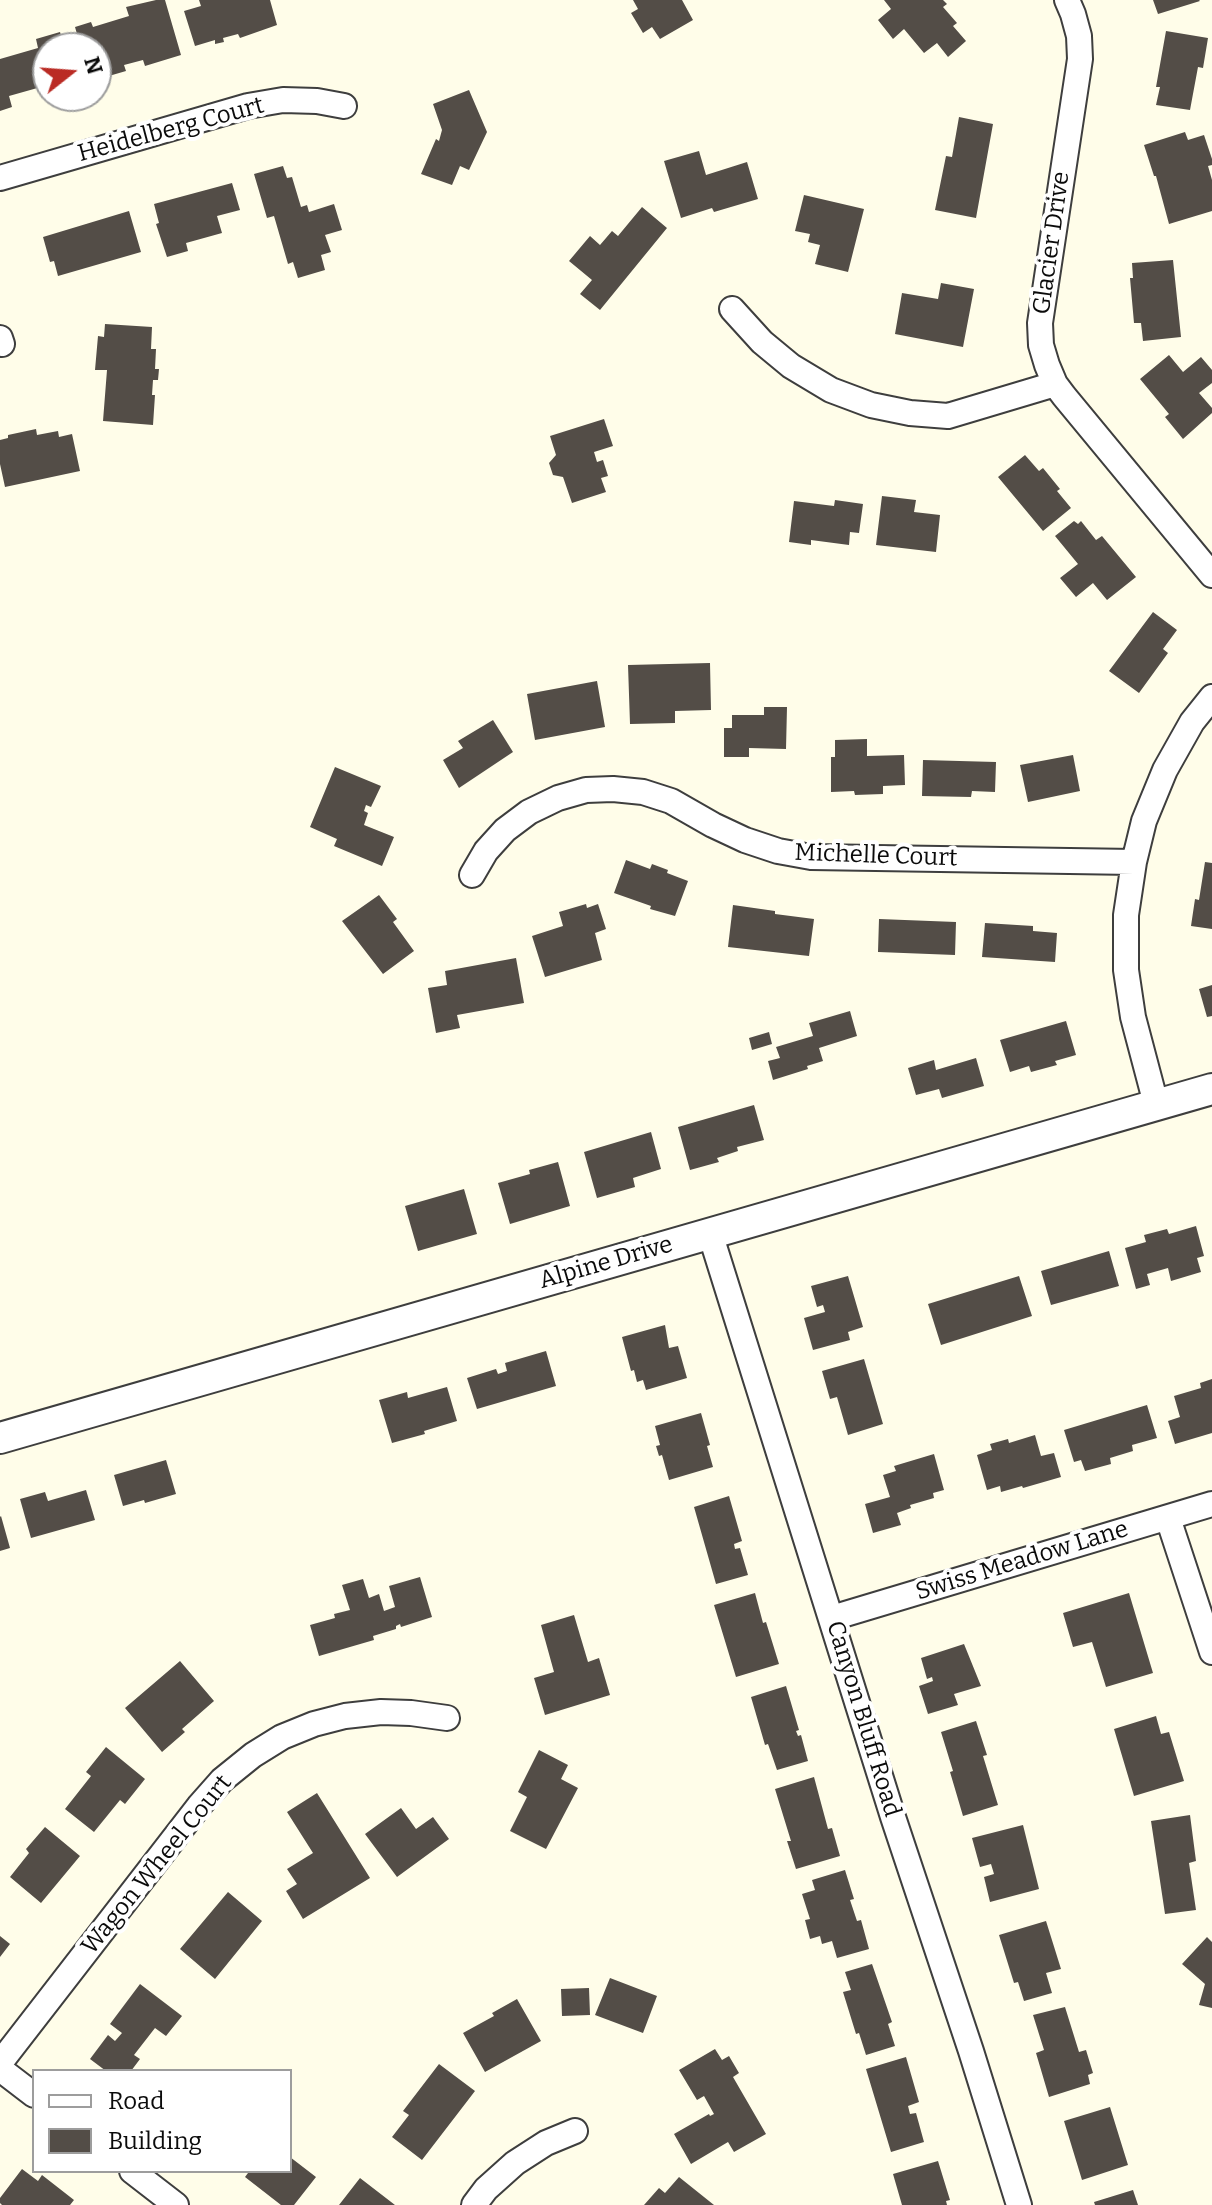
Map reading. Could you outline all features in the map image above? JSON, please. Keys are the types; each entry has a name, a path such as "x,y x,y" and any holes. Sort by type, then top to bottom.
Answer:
{"street":[{"name":"Glacier Drive","path":"1067,0 1079,36 1080,59 1040,323 1041,345 1055,384 1212,575"},
{"name":"Heidelberg Court","path":"0,178 248,106 283,100 344,106"},
{"path":"732,309 762,342 791,366 831,390 871,405 910,413 948,416 1055,384"},
{"path":"1156,1104 1133,1017 1126,970 1126,915 1144,821 1165,770 1192,722 1212,697"},
{"name":"Michelle Court","path":"472,875 486,851 505,830 529,812 558,798 586,790 613,789 643,792 671,801 745,840 778,851 811,857 1134,862"},
{"name":"Alpine Drive","path":"0,1438 1212,1089"},
{"name":"Canyon Bluff Road","path":"710,1233 893,1817 1019,2205"},
{"name":"Swiss Meadow Lane","path":"832,1618 1212,1504"},
{"path":"1168,1518 1212,1652"},
{"name":"Wagon Wheel Court","path":"0,2063 199,1806 222,1780 253,1755 282,1737 345,1716 381,1712 447,1718"},
{"path":"0,2069 32,2093"},
{"path":"474,2205 486,2189 515,2163 546,2143 575,2131"},
{"path":"135,2173 176,2205"}],"building":[{"path":"165,0 181,55 145,66 143,60 124,65 126,71 112,75 112,32 76,32 75,27 91,22 93,27 129,16 126,7"},
{"path":"199,0 270,0 277,25 240,38 238,34 223,38 224,42 215,44 215,40 195,46 184,11 201,6"},
{"path":"633,0 682,0 693,20 660,39 652,27 643,33 631,13 638,9"},
{"path":"884,0 943,0 947,4 943,7 957,23 953,26 966,41 948,57 937,43 924,53 904,29 893,39 878,20 891,9"},
{"path":"1153,0 1199,0 1200,1 1158,14"},
{"path":"1166,31 1208,38 1203,68 1198,67 1190,110 1156,105 1160,87 1156,87"},
{"path":"32,50 32,90 9,96 12,107 0,111 0,59"},
{"path":"469,90 487,132 469,170 460,166 452,185 421,174 442,130 433,104"},
{"path":"959,117 993,124 976,218 935,210 946,156 952,157"},
{"path":"1185,132 1188,140 1204,135 1212,159 1212,165 1208,166 1212,180 1212,211 1169,224 1144,145"},
{"path":"699,151 706,175 747,162 758,199 681,218 664,161"},
{"path":"283,166 287,178 292,177 301,207 307,205 309,212 334,204 342,230 325,235 331,252 321,255 325,270 298,278 293,262 288,264 274,216 267,218 254,174"},
{"path":"232,183 240,210 217,216 222,233 186,243 188,251 167,257 156,224 159,223 154,204"},
{"path":"804,195 864,209 848,272 815,264 820,245 808,242 810,234 795,231"},
{"path":"642,207 667,228 600,310 580,294 592,280 569,261 590,236 600,245 612,231 618,236"},
{"path":"129,211 141,252 58,276 54,261 50,262 43,237"},
{"path":"1173,260 1181,337 1143,341 1141,323 1134,323 1130,278 1133,278 1132,263"},
{"path":"941,283 974,289 963,347 895,334 902,293 938,299"},
{"path":"105,324 152,327 151,349 156,349 155,369 159,369 158,380 153,380 153,425 103,421 107,370 95,370 98,336 104,337"},
{"path":"1169,355 1183,372 1201,357 1212,370 1212,383 1199,393 1212,408 1212,413 1183,439 1165,417 1169,414 1140,379"},
{"path":"604,419 613,446 594,452 597,462 603,460 608,476 601,478 606,492 572,503 563,477 553,475 549,463 556,455 550,436"},
{"path":"36,429 37,435 58,431 59,437 72,434 80,471 5,487 0,464 0,440 8,438 8,435"},
{"path":"1025,455 1039,471 1043,468 1071,508 1043,531 998,477"},
{"path":"882,496 916,500 914,512 940,515 936,552 876,545"},
{"path":"835,500 863,504 859,533 850,532 849,545 811,540 811,545 789,542 794,501 834,506"},
{"path":"1074,521 1078,524 1081,521 1096,540 1102,536 1136,577 1107,600 1093,583 1076,597 1060,578 1078,564 1055,536"},
{"path":"1153,612 1177,630 1163,649 1168,653 1139,693 1109,671"},
{"path":"710,663 711,710 675,711 675,723 630,724 628,665"},
{"path":"597,681 605,727 535,740 527,694"},
{"path":"764,707 787,707 786,749 749,748 749,757 724,757 724,728 732,728 732,715 764,715"},
{"path":"493,720 513,752 459,788 443,760 463,748 458,741"},
{"path":"867,739 867,756 904,755 905,785 883,786 883,794 831,792 831,757 835,757 835,740"},
{"path":"1073,755 1080,791 1028,802 1020,765"},
{"path":"923,760 996,762 995,792 972,791 971,797 922,796"},
{"path":"335,767 381,786 371,807 366,805 364,811 368,813 364,825 394,837 382,866 334,846 337,839 310,827"},
{"path":"626,860 650,869 652,864 688,881 675,916 614,893"},
{"path":"1205,862 1212,863 1212,929 1191,926"},
{"path":"379,895 397,919 393,922 414,951 383,974 342,921"},
{"path":"586,904 587,908 598,904 606,929 595,933 602,960 545,977 532,936 563,926 559,912"},
{"path":"733,905 814,919 809,956 728,947"},
{"path":"879,919 956,922 955,955 878,952"},
{"path":"985,923 1033,926 1033,931 1057,933 1055,962 982,957"},
{"path":"516,958 524,1003 457,1015 460,1028 436,1033 428,988 447,985 445,971"},
{"path":"1212,985 1212,1016 1207,1017 1199,989"},
{"path":"850,1011 857,1036 819,1048 823,1061 773,1080 768,1061 780,1058 776,1047 813,1036 809,1023"},
{"path":"1066,1021 1076,1055 1055,1061 1057,1065 1031,1072 1029,1066 1010,1072 1000,1040"},
{"path":"769,1032 772,1044 752,1050 749,1038"},
{"path":"976,1058 984,1086 942,1098 939,1089 916,1095 908,1068 934,1060 936,1070"},
{"path":"754,1105 764,1140 737,1147 738,1151 717,1158 719,1162 690,1170 678,1127"},
{"path":"651,1132 661,1169 633,1178 635,1187 597,1198 584,1152"},
{"path":"558,1162 570,1206 510,1224 498,1183"},
{"path":"464,1189 477,1234 418,1251 405,1206"},
{"path":"1196,1226 1204,1256 1197,1258 1201,1272 1171,1281 1168,1268 1147,1274 1150,1285 1136,1289 1125,1248 1146,1242 1144,1235 1167,1229 1169,1234"},
{"path":"1109,1251 1119,1286 1051,1305 1041,1271"},
{"path":"848,1276 863,1327 848,1332 850,1340 813,1350 804,1318 825,1312 823,1305 817,1307 811,1286"},
{"path":"1019,1276 1032,1316 941,1345 928,1304"},
{"path":"665,1325 669,1348 678,1346 687,1378 646,1390 643,1380 637,1382 634,1370 631,1371 622,1337"},
{"path":"546,1351 556,1386 477,1409 467,1378 496,1369 498,1374 507,1371 505,1363"},
{"path":"864,1359 883,1424 848,1435 837,1397 830,1399 822,1371"},
{"path":"1212,1379 1212,1433 1175,1444 1168,1421 1180,1417 1174,1396 1201,1388 1200,1383"},
{"path":"447,1387 457,1421 392,1443 379,1400 407,1392 408,1398"},
{"path":"1147,1405 1157,1438 1132,1445 1133,1451 1110,1458 1111,1464 1085,1471 1081,1460 1074,1462 1064,1430"},
{"path":"701,1413 713,1467 669,1480 656,1446 660,1445 655,1426"},
{"path":"1035,1435 1041,1456 1054,1453 1061,1477 1001,1492 1000,1486 987,1490 977,1455 992,1450 990,1444 1008,1439 1009,1443"},
{"path":"934,1454 944,1490 933,1493 934,1498 910,1505 911,1508 897,1513 901,1525 873,1533 865,1504 890,1497 883,1475 896,1471 894,1466"},
{"path":"166,1460 176,1494 123,1506 114,1475"},
{"path":"86,1490 95,1520 31,1538 20,1499 45,1492 48,1501"},
{"path":"729,1496 742,1541 734,1544 735,1549 740,1548 748,1575 716,1584 694,1507"},
{"path":"0,1517 10,1548 0,1551"},
{"path":"420,1577 432,1617 401,1627 400,1624 396,1629 373,1636 374,1640 319,1656 310,1625 350,1610 342,1585 363,1579 369,1598 379,1594 384,1611 395,1607 389,1586"},
{"path":"755,1593 779,1664 736,1677 714,1605"},
{"path":"1129,1593 1153,1673 1106,1687 1092,1642 1073,1647 1063,1613"},
{"path":"574,1615 588,1662 599,1658 610,1695 545,1715 534,1678 554,1672 541,1625"},
{"path":"964,1644 981,1686 954,1694 958,1705 928,1714 919,1686 933,1681 932,1677 927,1679 921,1658"},
{"path":"180,1661 214,1701 182,1729 185,1732 162,1752 125,1708"},
{"path":"786,1686 799,1730 796,1731 798,1736 801,1735 808,1761 777,1770 768,1744 765,1745 751,1697"},
{"path":"1156,1716 1161,1734 1169,1732 1184,1781 1134,1796 1114,1729"},
{"path":"976,1721 998,1805 963,1816 941,1732"},
{"path":"106,1747 145,1779 125,1804 120,1800 94,1832 65,1809 91,1776 86,1772"},
{"path":"539,1750 568,1765 561,1779 578,1788 546,1849 510,1831 527,1797 518,1792"},
{"path":"814,1777 828,1829 832,1828 840,1856 796,1869 775,1789"},
{"path":"317,1793 370,1878 303,1919 286,1891 297,1884 287,1869 313,1853 287,1812"},
{"path":"401,1808 416,1829 433,1817 449,1839 397,1877 365,1834"},
{"path":"1190,1815 1196,1861 1189,1863 1196,1910 1165,1914 1151,1821"},
{"path":"1023,1825 1039,1889 990,1902 984,1877 994,1874 991,1864 980,1867 972,1838"},
{"path":"45,1827 80,1856 41,1903 10,1877 29,1853 26,1849"},
{"path":"845,1870 854,1899 850,1900 857,1921 861,1920 869,1949 837,1958 832,1941 822,1944 820,1936 810,1939 805,1920 810,1919 802,1894 815,1890 812,1880"},
{"path":"228,1892 262,1921 215,1979 180,1949"},
{"path":"1046,1921 1061,1969 1046,1973 1052,1993 1024,2001 1018,1982 1014,1983 999,1935"},
{"path":"0,1936 10,1944 0,1957"},
{"path":"1207,1937 1212,1942 1212,2008 1199,2005 1205,1984 1182,1964"},
{"path":"872,1964 892,2022 888,2024 895,2046 866,2055 843,1992 851,1990 845,1972"},
{"path":"610,1978 657,1996 643,2033 595,2015"},
{"path":"140,1984 182,2016 166,2036 155,2028 134,2055 140,2059 132,2069 103,2069 90,2059 108,2035 115,2041 122,2033 110,2024"},
{"path":"589,1988 590,2015 562,2016 561,1989"},
{"path":"517,1999 541,2041 485,2072 463,2033"},
{"path":"1065,2007 1079,2052 1086,2050 1093,2073 1088,2075 1090,2084 1049,2097 1036,2053 1044,2050 1033,2015"},
{"path":"715,2049 722,2060 729,2056 739,2073 733,2077 766,2134 734,2152 728,2142 691,2164 674,2134 714,2114 704,2096 697,2100 679,2070"},
{"path":"906,2057 919,2102 908,2106 910,2114 916,2113 924,2142 891,2152 866,2069"},
{"path":"439,2064 475,2091 422,2160 392,2137 409,2115 403,2111"},
{"path":"1110,2107 1128,2165 1082,2180 1064,2121"},
{"path":"292,2159 316,2177 294,2205 281,2205 245,2177 248,2173 292,2173"},
{"path":"938,2161 950,2200 946,2201 947,2205 902,2205 893,2174"},
{"path":"22,2169 38,2181 42,2175 74,2200 70,2205 2,2205 0,2198"},
{"path":"679,2177 714,2205 644,2205 659,2188 665,2193"},
{"path":"360,2178 395,2205 339,2205"},
{"path":"1133,2190 1138,2205 1095,2205 1094,2202"}]}
